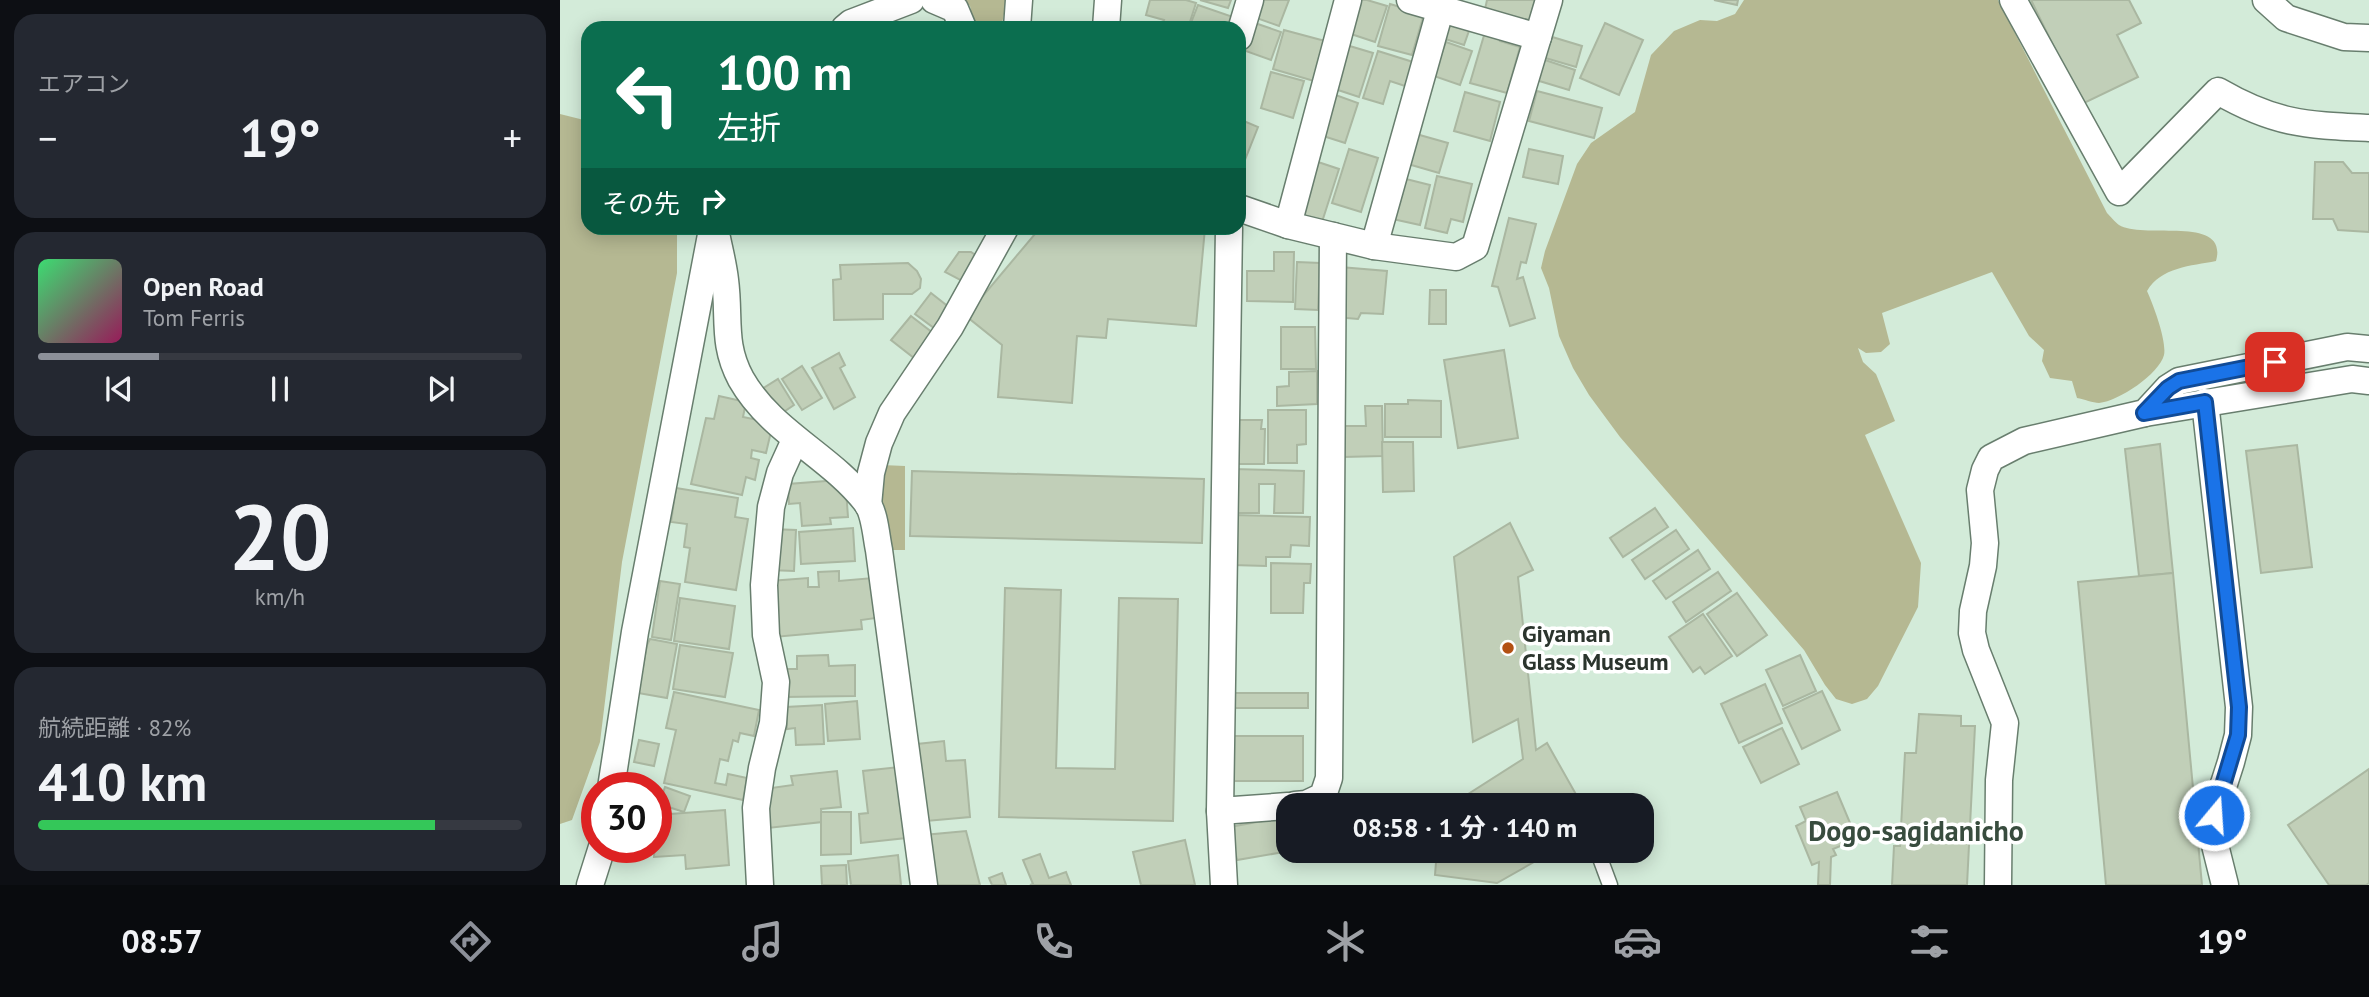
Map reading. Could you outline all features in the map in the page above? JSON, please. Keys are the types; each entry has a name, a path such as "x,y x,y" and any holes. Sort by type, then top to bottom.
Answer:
{"street":[{"path":"856,21 911,0"},
{"path":"934,0 955,9 960,21"},
{"path":"1018,21 1019,0"},
{"path":"1106,21 1108,0"},
{"path":"1244,21 1250,0"},
{"path":"1289,225 1348,0"},
{"path":"1410,0 1441,4 1538,37"},
{"path":"1246,210 1289,225 1374,246 1456,257 1475,247 1549,0"},
{"path":"2013,0 2119,192 2218,91 2242,105 2274,118 2307,125 2369,128"},
{"path":"2266,0 2286,18 2344,37 2369,38"},
{"path":"1374,246 1441,4"},
{"path":"614,772 638,618 713,235"},
{"path":"715,235 725,281 729,352 742,381 763,408 795,440 836,472 869,505"},
{"path":"924,885 879,550 869,505 871,473 879,443 892,413 950,327 1001,235"},
{"path":"1224,885 1220,811 1229,235"},
{"path":"1325,793 1329,778 1333,236"},
{"path":"2144,413 2168,388 2179,381 2347,347 2369,349"},
{"path":"1998,885 1999,780 2005,723 1972,633 1973,611 1985,543 1980,490 1991,458 2024,442 2144,413 2352,379 2369,381"},
{"path":"2205,402 2239,707 2238,735 2214,815 2213,837 2225,885"},
{"path":"760,885 756,808 773,723 776,682 766,635 764,586 771,508 780,472 795,440"},
{"path":"1220,811 1276,807"},
{"path":"590,885 597,863"}],"lane":[{"path":"1602,863 1610,885"}],"green space":[{"path":"964,0 1007,0 1002,21 973,21 970,6"},
{"path":"1744,0 1998,0 2107,213 2119,225 2131,229 2198,233 2210,238 2217,247 2216,261 2168,272 2153,283 2147,291 2162,332 2164,355 2161,362 2137,385 2117,397 2099,403 2077,398 2072,381 2050,378 2042,361 2044,350 2029,336 1992,272 1882,313 1890,344 1881,352 1866,353 1858,348 1863,362 1876,374 1895,421 1865,435 1921,563 1918,607 1878,686 1867,699 1852,704 1836,699 1804,650 1620,437 1589,395 1559,336 1549,288 1541,268 1577,164 1591,143 1635,112 1651,55 1674,31 1700,20 1717,21 1735,14"},
{"path":"560,114 581,119 581,235 677,235 677,273 622,562 600,742 589,772 581,772 581,795 572,820 560,824"},
{"path":"882,465 905,466 905,550 887,550 880,528"}],"building":[{"path":"1150,0 1186,0 1196,3 1190,21 1164,21 1146,15"},
{"path":"1200,0 1231,0 1228,8"},
{"path":"1254,0 1289,0 1279,26 1248,15"},
{"path":"1353,0 1367,0 1387,6 1375,42 1342,31"},
{"path":"1487,0 1535,0 1528,25 1484,14"},
{"path":"1714,0 1738,0 1737,5"},
{"path":"2031,0 2129,0 2141,23 2117,35 2138,77 2082,104"},
{"path":"1390,4 1424,14 1412,55 1378,46"},
{"path":"1198,5 1236,18 1235,21 1192,21"},
{"path":"1446,16 1471,25 1464,45 1439,37"},
{"path":"1249,21 1281,32 1271,60 1246,51"},
{"path":"1605,23 1643,40 1619,95 1580,78"},
{"path":"1284,30 1325,41 1314,81 1273,69"},
{"path":"1485,32 1501,36 1500,41 1520,47 1507,93 1470,83"},
{"path":"1549,36 1582,46 1576,67 1542,57"},
{"path":"1446,42 1472,51 1460,85 1428,74 1435,53 1441,55"},
{"path":"1343,44 1373,53 1359,97 1329,87"},
{"path":"1378,51 1413,62 1405,86 1390,81 1383,104 1363,98"},
{"path":"1542,59 1575,70 1569,90 1536,80"},
{"path":"1271,72 1304,81 1293,118 1261,108"},
{"path":"1537,91 1602,108 1594,138 1529,121"},
{"path":"1465,92 1500,102 1490,141 1454,131"},
{"path":"1330,93 1358,103 1345,143 1317,134"},
{"path":"1246,122 1258,127 1246,157"},
{"path":"1409,132 1448,143 1439,173 1401,162"},
{"path":"1349,149 1378,158 1361,212 1332,203"},
{"path":"1529,149 1563,156 1558,184 1523,177"},
{"path":"1309,159 1339,169 1322,222 1292,213"},
{"path":"2315,162 2343,162 2352,173 2369,173 2369,232 2338,230 2333,219 2313,219"},
{"path":"1437,176 1472,184 1463,222 1451,219 1447,233 1425,228"},
{"path":"1398,177 1430,185 1420,225 1388,218"},
{"path":"1509,218 1536,224 1526,263 1521,262 1517,279 1523,277 1535,318 1510,326 1498,287 1492,286"},
{"path":"1034,235 1204,235 1196,326 1108,319 1106,338 1077,336 1072,403 998,397 1002,345 966,316"},
{"path":"959,252 971,252 980,258 966,283 945,272"},
{"path":"1274,252 1294,252 1293,302 1247,301 1247,271 1274,271"},
{"path":"1297,262 1320,263 1318,310 1295,309"},
{"path":"908,263 921,279 920,288 912,294 883,294 883,319 834,320 833,280 841,279 840,265"},
{"path":"1340,267 1387,271 1383,314 1361,313 1358,319 1335,317"},
{"path":"1430,290 1446,290 1446,324 1429,324"},
{"path":"931,293 950,308 934,328 915,314"},
{"path":"911,316 933,333 914,358 891,340"},
{"path":"1281,327 1315,327 1316,369 1281,369"},
{"path":"1504,350 1518,438 1458,448 1444,360"},
{"path":"839,353 845,365 840,368 855,397 834,409 812,368"},
{"path":"802,366 822,398 802,410 782,379"},
{"path":"1317,371 1317,404 1277,406 1277,387 1289,386 1289,372"},
{"path":"778,379 794,405 779,415 762,389"},
{"path":"719,396 746,402 743,417 773,423 766,453 752,450 751,458 759,460 755,480 746,477 742,495 691,484 706,418 714,419"},
{"path":"1408,400 1441,401 1441,437 1385,437 1385,404 1408,404"},
{"path":"1365,406 1382,406 1383,456 1343,457 1343,426 1366,426"},
{"path":"1268,410 1306,410 1306,444 1297,445 1297,463 1268,463"},
{"path":"1234,420 1262,420 1261,429 1265,429 1264,464 1233,464"},
{"path":"1382,442 1413,442 1414,491 1383,492"},
{"path":"2160,444 2173,573 2139,576 2125,449"},
{"path":"2297,445 2312,567 2261,573 2246,451"},
{"path":"1232,469 1304,471 1303,513 1274,513 1275,484 1259,484 1259,513 1231,513"},
{"path":"912,471 1204,479 1202,543 910,536"},
{"path":"839,480 846,490 848,517 830,518 831,524 802,526 800,503 789,504 788,484"},
{"path":"676,488 738,498 735,517 748,519 736,590 685,582 690,548 684,547 687,524 671,522"},
{"path":"1655,508 1668,527 1623,557 1610,538"},
{"path":"1233,515 1310,517 1309,546 1291,545 1290,557 1266,557 1266,566 1232,565"},
{"path":"1510,523 1533,570 1518,577 1536,750 1547,743 1575,793 1470,793 1523,759 1518,719 1473,742 1454,557"},
{"path":"853,528 855,561 801,564 799,532"},
{"path":"772,529 796,530 794,571 769,570"},
{"path":"1676,530 1689,549 1645,579 1632,560"},
{"path":"1698,550 1710,569 1666,599 1653,581"},
{"path":"1271,563 1311,564 1310,583 1304,583 1303,613 1271,613"},
{"path":"839,571 839,581 873,578 876,618 861,620 862,629 774,637 770,581 808,578 808,587 819,587 818,572"},
{"path":"1718,572 1731,591 1686,622 1673,602"},
{"path":"2173,573 2202,885 2106,885 2078,582"},
{"path":"660,581 680,584 671,640 652,637"},
{"path":"1005,588 1061,590 1056,768 1115,769 1119,598 1178,599 1173,821 999,817"},
{"path":"1737,593 1767,635 1737,656 1707,614"},
{"path":"680,598 735,606 729,649 674,641"},
{"path":"1703,614 1732,656 1705,674 1700,667 1693,672 1669,637"},
{"path":"650,639 677,644 667,698 638,693"},
{"path":"680,645 733,653 725,697 673,689"},
{"path":"828,655 829,666 855,665 855,696 785,697 785,669 797,669 797,656"},
{"path":"1800,655 1816,691 1783,706 1766,670"},
{"path":"1765,684 1782,723 1739,743 1721,704"},
{"path":"1822,691 1840,730 1802,749 1783,709"},
{"path":"674,692 759,710 754,736 740,733 738,742 733,740 728,761 720,759 715,783 726,785 728,774 747,778 743,800 672,785 672,772 666,772 676,730 666,728"},
{"path":"1230,693 1308,693 1308,708 1231,708"},
{"path":"857,701 860,739 828,741 825,704"},
{"path":"822,705 824,744 796,745 795,728 787,729 786,707"},
{"path":"1919,714 1961,716 1961,726 1975,726 1967,885 1892,885 1894,846 1900,846 1905,753 1916,753"},
{"path":"1782,728 1799,764 1761,783 1743,747"},
{"path":"1232,736 1303,736 1303,781 1232,781"},
{"path":"639,740 659,744 654,766 634,762"},
{"path":"944,741 946,761 965,760 970,817 915,822 908,745"},
{"path":"899,767 906,838 861,843 859,814 868,813 863,771"},
{"path":"2369,769 2369,883 2329,885 2288,825"},
{"path":"837,771 841,807 821,809 822,822 768,828 764,789 793,785 791,776"},
{"path":"672,790 690,796 684,812 672,808"},
{"path":"1837,792 1853,830 1846,833 1850,842 1833,849 1836,855 1831,857 1830,885 1818,885 1819,862 1812,865 1796,826 1806,821 1800,807"},
{"path":"725,810 729,865 686,869 685,855 672,856 672,814"},
{"path":"821,812 851,812 851,854 821,855"},
{"path":"1276,818 1276,853 1237,860 1230,827"},
{"path":"966,831 980,885 935,885 924,835"},
{"path":"1185,840 1195,885 1141,885 1133,852"},
{"path":"1040,854 1049,878 1066,872 1071,885 1030,885 1033,884 1023,860"},
{"path":"898,855 901,885 851,885 848,861"},
{"path":"1436,863 1532,863 1497,883 1435,875"},
{"path":"846,865 847,885 822,885 821,866"},
{"path":"1002,873 1006,885 992,885 989,878"}],"place":[{"name":"Giyaman Glass Museum","path":"1508,648"}],"district":[{"name":"Dogo-sagidanicho","path":"1916,831"}],"route":[{"path":"2214,815 2238,735 2239,707 2205,402 2144,413 2168,388 2179,381 2275,362"}]}
